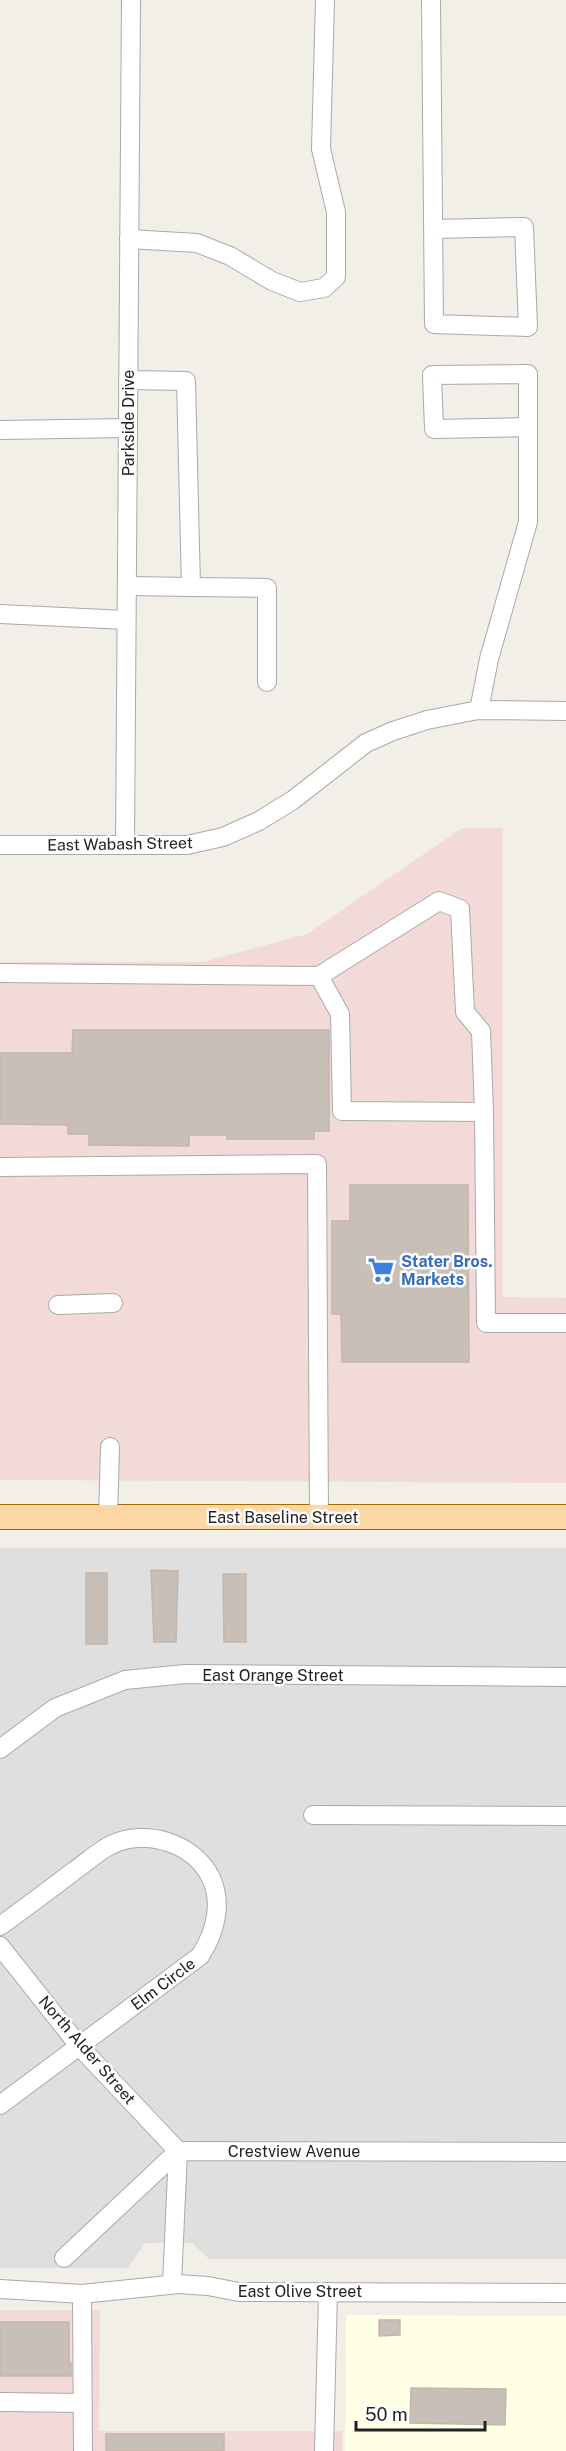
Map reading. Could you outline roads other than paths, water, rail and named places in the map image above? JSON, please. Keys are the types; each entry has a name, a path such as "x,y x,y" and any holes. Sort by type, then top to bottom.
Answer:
{"main road":[{"name":"East Baseline Street","path":"0,1517 566,1517"}],"street":[{"name":"Parkside Drive","path":"125,845 131,0"},
{"path":"129,239 197,243 230,256 272,281 300,292 324,288 336,276 336,212 321,149 325,0"},
{"path":"431,0 434,324 528,327 524,227 434,229"},
{"path":"479,710 489,659 528,522 528,427 528,374 432,375 434,429 528,427"},
{"path":"128,380 186,381 191,587"},
{"path":"0,430 128,428"},
{"path":"127,586 267,588 267,682"},
{"path":"0,614 126,620"},
{"name":"East Wabash Street","path":"0,845 187,844 223,837 259,821 293,800 366,743 393,731 426,720 479,710 566,711"},
{"path":"0,973 320,976 439,901 460,909 465,1012 482,1031 486,1323 566,1323"},
{"path":"320,976 340,1014 342,1111 484,1112"},
{"path":"0,1167 317,1164 319,1517"},
{"path":"58,1305 113,1303"},
{"path":"108,1517 110,1447"},
{"name":"East Orange Street","path":"0,1749 55,1708 125,1680 185,1674 566,1677"},
{"path":"313,1815 566,1816"},
{"name":"Elm Circle","path":"0,1926 105,1848 122,1841 147,1838 161,1840 189,1852 202,1864 216,1892 217,1907 212,1934 200,1956 0,2105"},
{"name":"North Alder Street","path":"0,1946 80,2047 178,2151"},
{"path":"64,2258 178,2151"},
{"path":"172,2284 178,2151"},
{"name":"Crestview Avenue","path":"178,2151 566,2152"},
{"name":"East Olive Street","path":"0,2289 82,2294 172,2284 208,2286 239,2292 566,2293"},
{"path":"324,2451 328,2292"},
{"path":"82,2294 83,2451"},
{"path":"0,2402 82,2403"}],"place":[{"name":"Stater Bros. Markets","path":"381,1270"}]}
